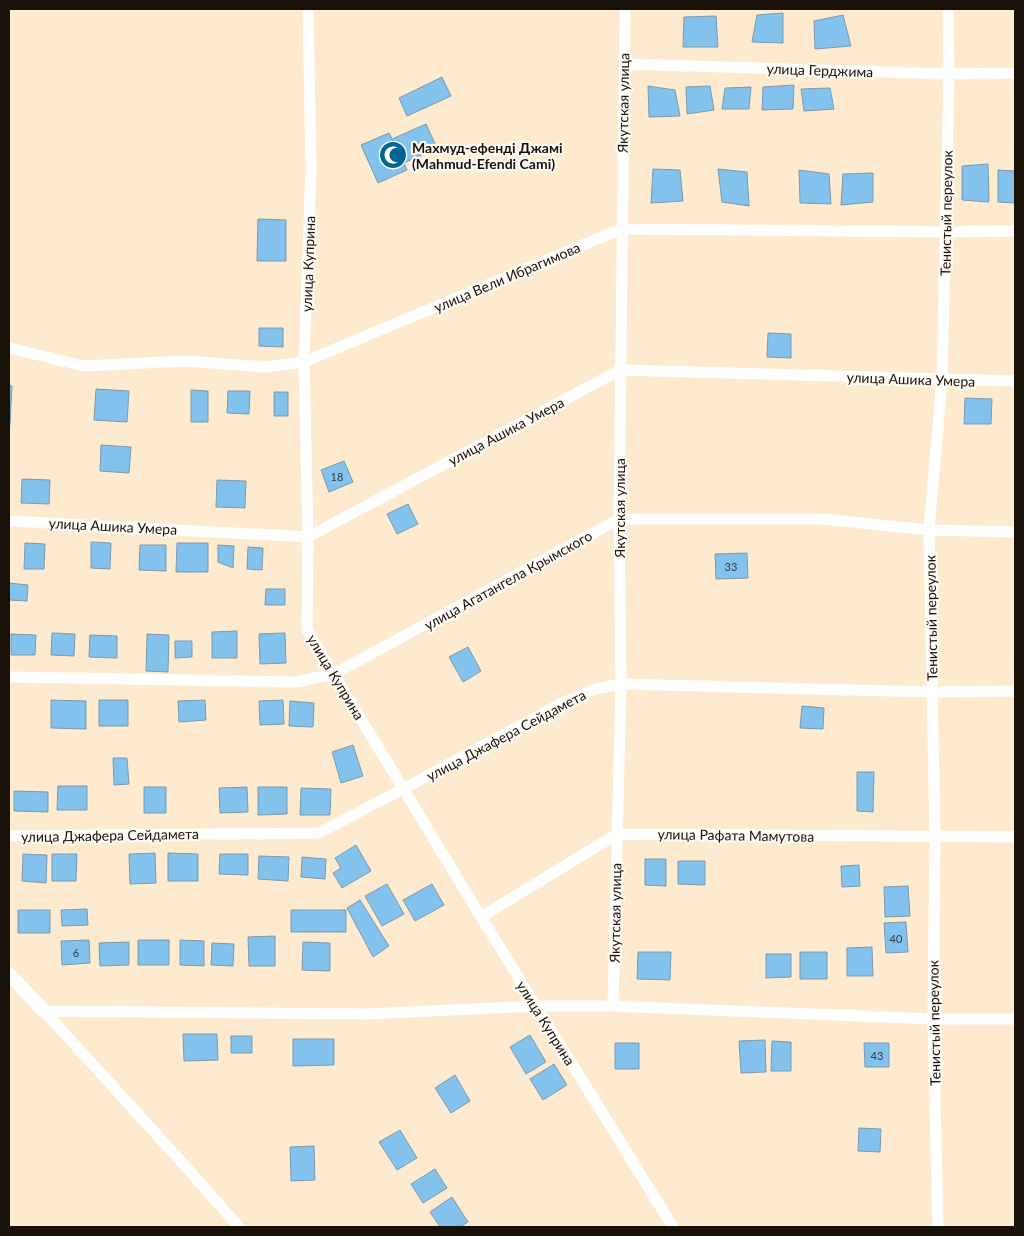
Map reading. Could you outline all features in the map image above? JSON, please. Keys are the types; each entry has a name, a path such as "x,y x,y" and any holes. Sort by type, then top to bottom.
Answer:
{"street":[{"name":"улица Куприна","path":"308,9 311,170 304,362 308,630 481,917 673,1227"},
{"name":"Якутская улица","path":"613,1006 621,684 619,519 625,9"},
{"name":"Тенистый переулок","path":"938,1227 933,1020 935,837 929,530 942,380 949,74 948,9"},
{"name":"улица Герджима","path":"624,64 949,74 1015,73"},
{"name":"улица Вели Ибрагимова","path":"9,348 84,366 186,361 266,367 304,362 621,229 1015,231"},
{"name":"улица Ашика Умера","path":"9,521 308,537 620,370 1015,381"},
{"name":"улица Агатангела Крымского","path":"9,677 296,682 334,674 619,519 823,519 929,530 1015,532"},
{"name":"улица Джафера Сейдамета","path":"9,836 319,833 560,704 595,689 621,684 932,692 1015,691"},
{"name":"улица Рафата Мамутова","path":"617,834 1015,837"},
{"path":"481,917 617,834"},
{"path":"9,974 239,1227"},
{"path":"44,1012 367,1014 536,1006 613,1006 933,1020 1015,1019"}],"building":[{"path":"783,13 783,43 752,42 757,15"},
{"path":"843,15 851,46 815,49 814,21"},
{"path":"716,16 718,47 683,47 684,17"},
{"path":"442,77 451,96 407,116 399,98"},
{"path":"794,85 793,109 762,110 763,87"},
{"path":"648,86 675,90 680,116 649,117"},
{"path":"710,86 714,110 687,114 686,87"},
{"path":"751,87 749,109 722,109 725,88"},
{"path":"830,88 834,109 804,111 801,89"},
{"name":"Махмуд-ефенді Джамі (Mahmud-Efendi Cami)","path":"426,124 437,148 404,163 407,170 378,183 361,145 389,133 392,139"},
{"path":"988,164 989,202 962,200 962,166"},
{"path":"653,169 680,170 683,201 651,203"},
{"path":"718,169 747,172 749,206 722,202"},
{"path":"799,170 829,174 831,204 800,203"},
{"path":"998,170 1015,171 1015,203 998,202"},
{"path":"873,173 873,202 841,205 843,174"},
{"path":"258,219 286,220 286,261 257,261"},
{"path":"259,328 283,328 283,347 259,346"},
{"path":"768,333 791,334 791,358 767,357"},
{"path":"9,385 12,386 10,425 9,425"},
{"path":"96,389 129,391 127,422 94,420"},
{"path":"191,390 208,391 208,422 191,422"},
{"path":"228,391 250,391 249,414 227,413"},
{"path":"274,392 288,392 288,416 274,416"},
{"path":"965,398 992,399 991,424 964,424"},
{"path":"101,445 131,447 129,473 100,471"},
{"path":"344,461 353,482 329,492 321,470"},
{"path":"22,479 50,480 49,504 21,503"},
{"path":"217,480 246,481 245,508 216,507"},
{"path":"408,504 418,524 397,534 387,514"},
{"path":"91,542 111,543 110,569 91,568"},
{"path":"25,543 45,544 44,569 24,569"},
{"path":"177,543 208,543 208,572 176,572"},
{"path":"140,545 166,545 166,571 139,570"},
{"path":"218,545 234,546 233,568 218,562"},
{"path":"248,547 263,548 262,570 247,569"},
{"path":"747,553 748,578 716,579 715,554"},
{"path":"9,583 28,585 27,601 9,600"},
{"path":"266,589 285,589 285,605 265,605"},
{"path":"237,631 237,658 212,658 212,632"},
{"path":"52,633 75,634 74,656 51,655"},
{"path":"285,633 286,663 260,664 259,634"},
{"path":"11,634 36,635 35,655 11,655"},
{"path":"147,634 169,635 168,672 146,671"},
{"path":"90,635 117,636 117,658 89,657"},
{"path":"175,641 192,641 192,657 175,658"},
{"path":"468,647 481,671 463,682 449,657"},
{"path":"51,700 86,701 86,729 51,728"},
{"path":"99,700 128,700 128,726 99,726"},
{"path":"205,700 206,720 179,722 178,701"},
{"path":"283,700 284,724 260,725 259,701"},
{"path":"290,701 314,703 313,727 289,726"},
{"path":"802,706 824,708 823,729 800,728"},
{"path":"353,745 363,776 341,783 332,752"},
{"path":"113,758 127,758 129,784 114,785"},
{"path":"857,772 874,772 873,812 857,811"},
{"path":"58,786 87,786 87,810 57,810"},
{"path":"144,787 166,787 166,813 144,813"},
{"path":"247,787 248,812 220,813 219,788"},
{"path":"258,787 287,787 287,814 258,815"},
{"path":"301,788 331,789 330,815 300,815"},
{"path":"14,791 48,792 48,812 14,811"},
{"path":"356,845 371,871 342,888 333,873 341,868 335,858"},
{"path":"155,853 156,883 130,884 129,854"},
{"path":"168,853 198,854 198,881 168,881"},
{"path":"23,854 47,855 46,883 22,881"},
{"path":"52,854 77,854 76,881 52,881"},
{"path":"220,854 248,854 248,875 219,874"},
{"path":"259,856 289,857 288,881 258,879"},
{"path":"302,857 326,859 325,879 301,877"},
{"path":"645,859 666,859 666,886 645,885"},
{"path":"678,861 705,861 705,885 678,884"},
{"path":"859,865 860,886 842,887 841,866"},
{"path":"387,884 404,914 382,926 365,896"},
{"path":"432,884 444,905 415,921 403,900"},
{"path":"908,886 910,916 885,917 884,887"},
{"path":"360,900 389,946 373,957 347,908"},
{"path":"87,909 88,925 62,926 61,910"},
{"path":"18,910 50,910 50,933 18,933"},
{"path":"291,910 346,910 346,932 291,932"},
{"path":"906,922 908,952 886,953 884,923"},
{"path":"275,936 275,966 249,966 248,937"},
{"path":"89,940 90,963 62,965 61,941"},
{"path":"138,940 169,940 169,965 138,965"},
{"path":"180,940 204,941 204,966 180,965"},
{"path":"129,942 129,965 100,966 99,943"},
{"path":"303,942 330,943 330,971 302,970"},
{"path":"212,943 234,944 233,966 211,965"},
{"path":"872,947 873,976 847,976 847,948"},
{"path":"638,952 671,952 670,980 637,979"},
{"path":"800,952 827,952 827,979 800,979"},
{"path":"766,954 791,954 791,977 766,978"},
{"path":"183,1034 217,1034 218,1060 184,1061"},
{"path":"530,1035 546,1062 526,1074 510,1047"},
{"path":"231,1036 252,1036 252,1053 231,1053"},
{"path":"293,1039 334,1039 334,1065 293,1066"},
{"path":"765,1040 766,1072 741,1073 739,1041"},
{"path":"772,1041 791,1042 791,1071 771,1071"},
{"path":"615,1043 639,1043 639,1069 615,1069"},
{"path":"864,1043 889,1043 889,1067 865,1067"},
{"path":"554,1064 567,1085 543,1100 530,1079"},
{"path":"455,1075 470,1101 451,1113 435,1088"},
{"path":"859,1128 881,1129 880,1152 858,1151"},
{"path":"400,1130 417,1158 397,1170 379,1142"},
{"path":"314,1146 315,1180 291,1181 290,1147"},
{"path":"435,1169 447,1188 423,1203 411,1184"},
{"path":"452,1197 468,1222 460,1227 440,1227 430,1212"}],"place":[{"name":"Махмуд-ефенді Джамі (Mahmud-Efendi Cami)","path":"393,155"}]}
